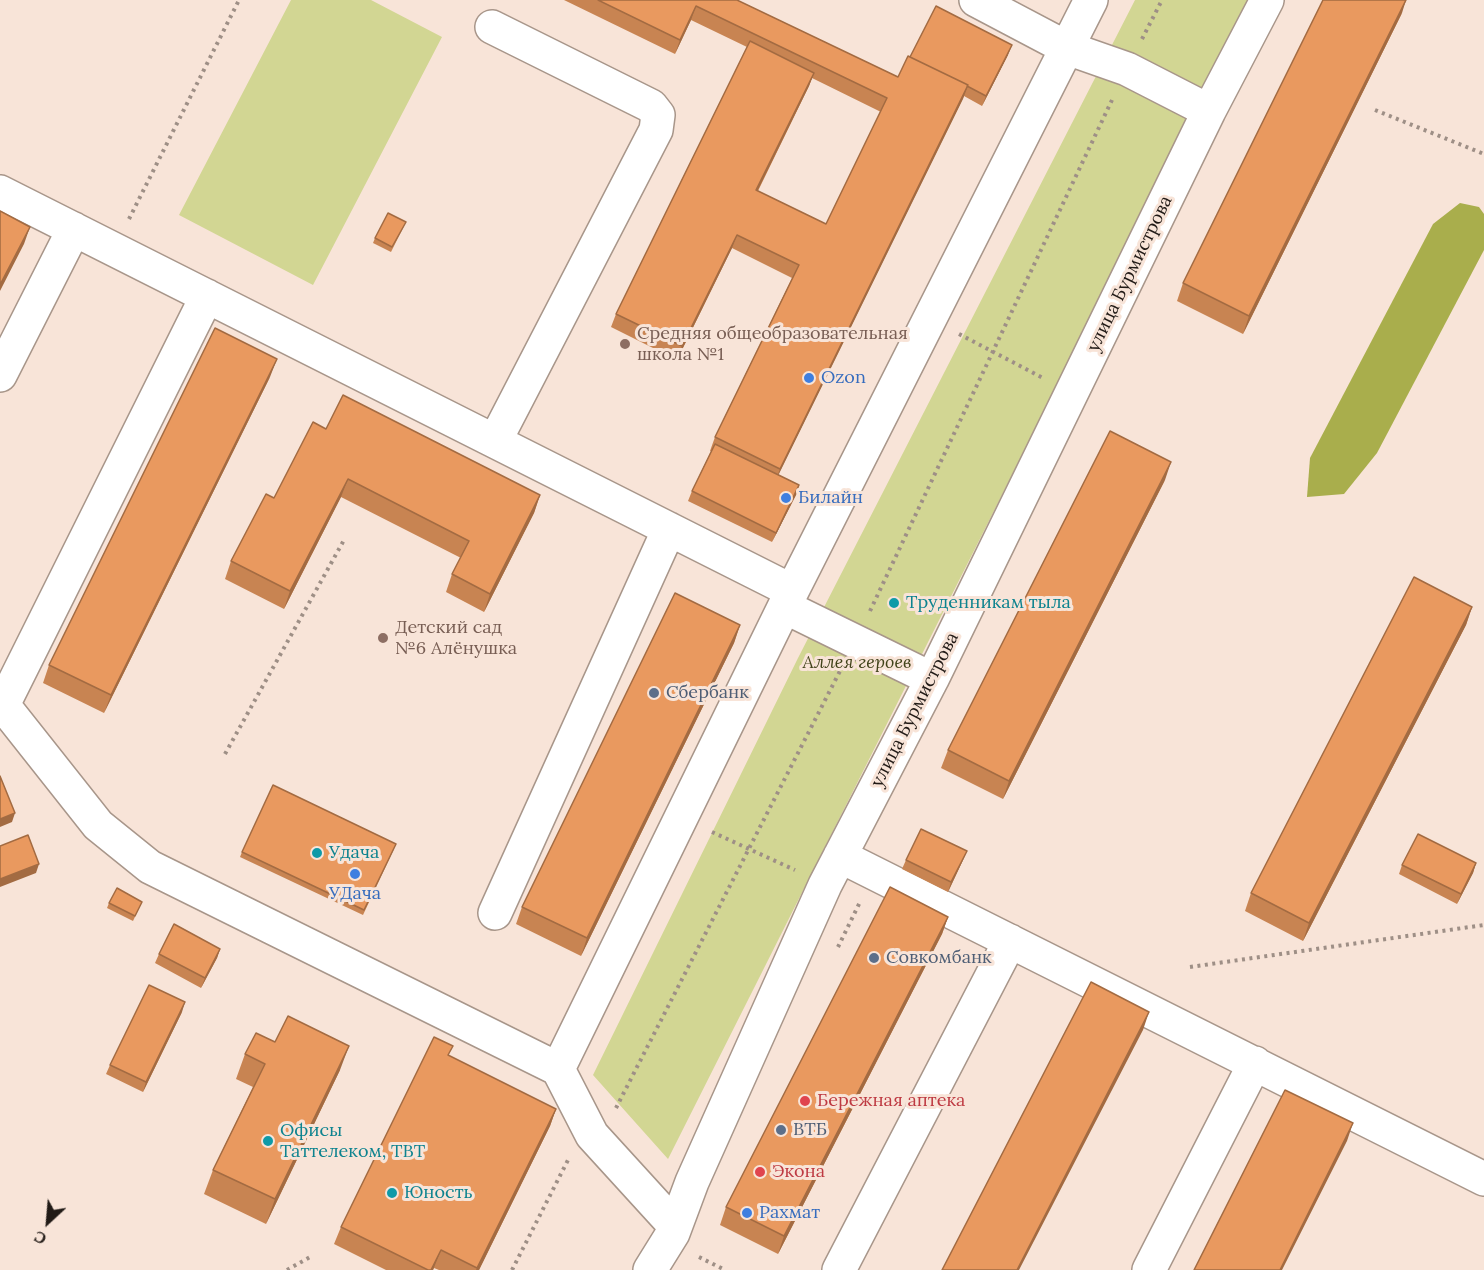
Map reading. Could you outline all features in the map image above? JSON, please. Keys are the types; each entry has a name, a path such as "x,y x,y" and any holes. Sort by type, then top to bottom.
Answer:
{"street":[{"path":"976,0 1067,48 1127,69 1209,111"},
{"path":"558,1069 788,599 1091,0"},
{"name":"улица Бурмистрова","path":"650,1270 674,1230 692,1182 840,856 932,679 1209,111 1267,0"},
{"path":"492,27 651,106 658,115 656,130 495,441"},
{"path":"0,192 669,528 856,640 932,679"},
{"path":"0,375 74,229"},
{"path":"207,296 2,704 98,825 150,867 558,1069 592,1135 674,1230 678,1270"},
{"path":"495,913 669,528"},
{"path":"840,856 1484,1179"},
{"path":"839,1270 1010,941"},
{"path":"1149,1270 1255,1064"}],"path":[{"path":"114,249 239,0"},
{"path":"611,1118 856,640 1127,69 1162,0"},
{"path":"1375,110 1484,154"},
{"path":"1476,151 1484,148"},
{"path":"930,319 1072,393"},
{"path":"225,754 344,540"},
{"path":"681,818 797,871"},
{"path":"1190,967 1484,925"},
{"path":"512,1270 570,1155"},
{"path":"287,1270 310,1257"}],"green space":[{"path":"291,0 371,0 442,37 313,285 179,215"},
{"name":"Аллея героев","path":"1135,0 1251,0 668,1159 593,1075 798,658"},
{"path":"1460,203 1479,207 1484,214 1484,250 1377,453 1344,494 1307,497 1310,458 1433,224"}],"building":[{"path":"598,0 737,0 898,77 908,56 968,85 780,469 715,437 799,265 737,235 682,346 616,314 750,41 814,73 756,190 826,224 887,98 696,6 680,40"},
{"path":"1323,0 1406,0 1249,316 1183,283"},
{"path":"936,6 1012,45 986,96 910,57"},
{"path":"0,211 30,227 0,285"},
{"path":"388,213 406,222 392,247 375,238"},
{"path":"215,328 277,359 111,695 49,665"},
{"path":"343,395 540,495 490,594 452,574 469,541 348,479 290,591 231,561 266,494 274,498 313,422 326,429"},
{"path":"1110,431 1171,462 1009,781 948,750"},
{"path":"715,444 799,485 776,533 692,491"},
{"path":"1414,577 1472,607 1309,923 1251,893"},
{"path":"675,593 740,625 587,938 522,907"},
{"path":"0,776 15,813 0,819"},
{"name":"Удача","path":"273,785 396,844 364,910 242,852"},
{"path":"921,829 967,851 951,882 906,860"},
{"path":"1418,834 1476,863 1461,894 1402,865"},
{"path":"28,835 39,864 0,879 0,846"},
{"path":"890,887 948,917 784,1236 726,1207"},
{"path":"117,888 142,902 135,916 109,903"},
{"path":"174,924 220,949 205,978 159,954"},
{"path":"1091,982 1149,1012 1017,1270 942,1270"},
{"path":"149,985 185,1002 146,1082 110,1065"},
{"name":"Офисы Таттелеком, ТВТ","path":"288,1016 349,1046 275,1199 213,1170 265,1064 245,1054 256,1033 275,1042"},
{"path":"434,1037 453,1046 448,1055 556,1109 477,1268 441,1250 431,1270 428,1270 341,1227"},
{"path":"1285,1090 1353,1123 1280,1270 1194,1270"}],"place":[{"name":"Средняя общеобразовательная школа №1","path":"625,344"},
{"name":"Ozon","path":"809,378"},
{"name":"Билайн","path":"786,498"},
{"name":"Труденникам тыла","path":"894,603"},
{"name":"Детский сад №6 Алёнушка","path":"383,638"},
{"name":"Сбербанк","path":"654,693"},
{"name":"Удача","path":"317,853"},
{"name":"УДача","path":"355,874"},
{"name":"Совкомбанк","path":"874,958"},
{"name":"Бережная аптека","path":"805,1101"},
{"name":"ВТБ","path":"781,1130"},
{"name":"Офисы Таттелеком, ТВТ","path":"268,1141"},
{"name":"Экона","path":"760,1172"},
{"name":"Юность","path":"392,1193"},
{"name":"Рахмат","path":"747,1213"}]}
